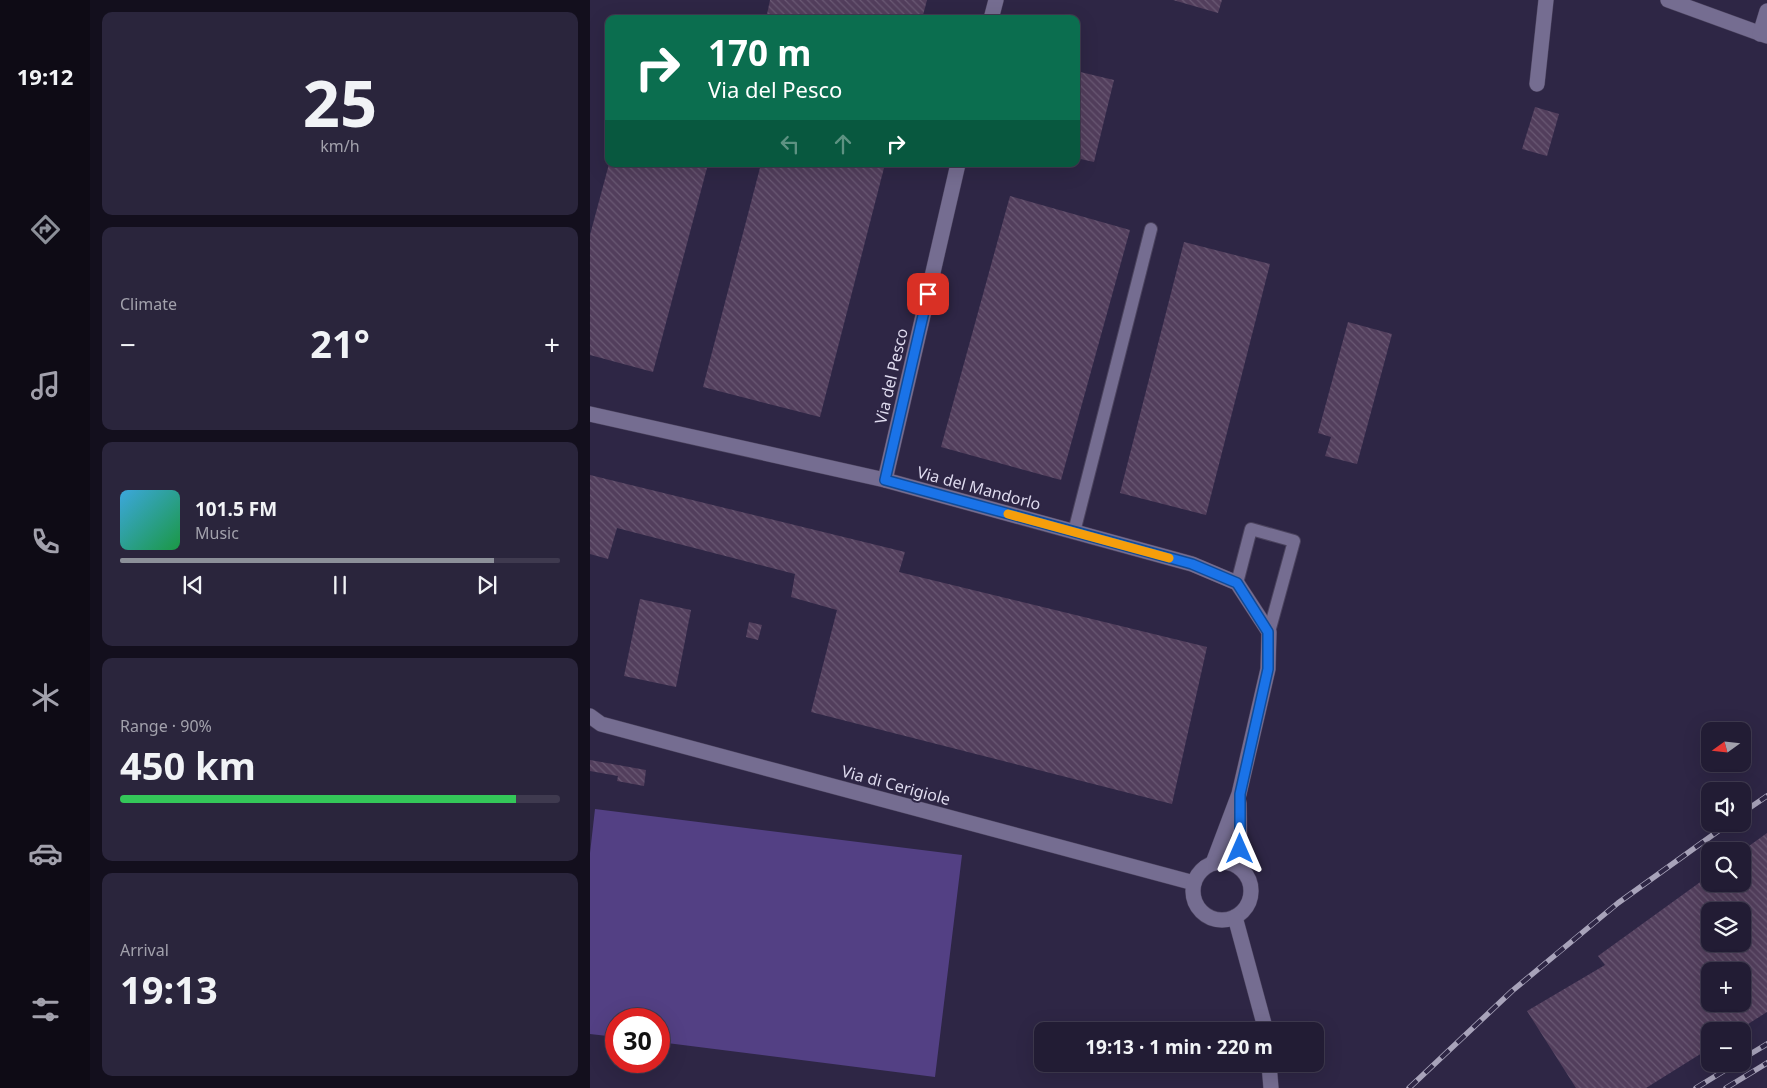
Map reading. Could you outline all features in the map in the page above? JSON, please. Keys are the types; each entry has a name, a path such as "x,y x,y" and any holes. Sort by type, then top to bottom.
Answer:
{"street":[{"path":"992,15 996,0"},
{"path":"1537,84 1546,0"},
{"path":"1668,0 1764,35 1767,11"},
{"name":"Via del Pesco","path":"885,480 957,167"},
{"name":"Via del Mandorlo","path":"590,414 885,480 1192,564 1237,583"},
{"path":"1213,863 1240,794 1268,669 1268,632 1237,583"},
{"name":"Via di Cerigiole","path":"590,716 601,724 1194,883"},
{"path":"1240,794 1240,868"},
{"path":"1213,863 1231,863 1240,868 1247,877 1251,890 1250,900 1243,911 1235,917 1216,919 1204,913 1197,906 1193,894 1194,883 1204,868 1213,863"},
{"path":"1235,917 1264,1022"},
{"path":"1270,1072 1271,1088"}],"lane":[{"path":"1074,532 1151,229"},
{"path":"1237,583 1251,529 1294,541 1268,632"}],"shaded area":[{"path":"595,809 962,855 935,1077 670,1043 670,1008 605,1008 605,1036 590,1034 590,853"}],"building":[{"path":"770,0 927,0 923,15 767,15"},
{"path":"1173,0 1222,0 1218,13"},
{"path":"1080,72 1114,80 1094,162 1080,159"},
{"path":"1535,107 1559,114 1547,156 1522,149"},
{"path":"608,167 707,167 653,372 590,355 590,235"},
{"path":"760,167 884,167 820,417 703,387"},
{"path":"1010,196 1130,230 1061,480 941,447"},
{"path":"1184,242 1270,264 1206,515 1120,493"},
{"path":"1348,322 1392,334 1357,464 1325,456 1331,437 1318,433"},
{"path":"590,475 905,552 899,572 1207,647 1172,804 811,712 837,610 791,597 795,574 617,528 608,559 590,554"},
{"path":"640,599 691,610 676,687 624,676"},
{"path":"749,622 762,625 758,640 746,637"},
{"path":"590,760 646,770 644,786 617,781 618,776 590,771"},
{"path":"1767,833 1767,1012 1751,1022 1701,1022 1701,1054 1646,1088 1576,1088 1527,1011 1605,965 1598,956 1701,882 1701,892 1751,892 1751,845"}],"railway":[{"path":"1751,807 1767,796"},
{"path":"1409,1088 1512,991 1618,903 1717,832"},
{"path":"1751,1054 1767,1044"},
{"path":"1726,1088 1767,1063"},
{"path":"1696,1088 1722,1072"}],"slow traffic":[{"path":"1008,514 1169,558"}],"route":[{"path":"928,294 885,480 1192,564 1237,583 1268,632 1268,669 1240,794 1240,849"}]}
